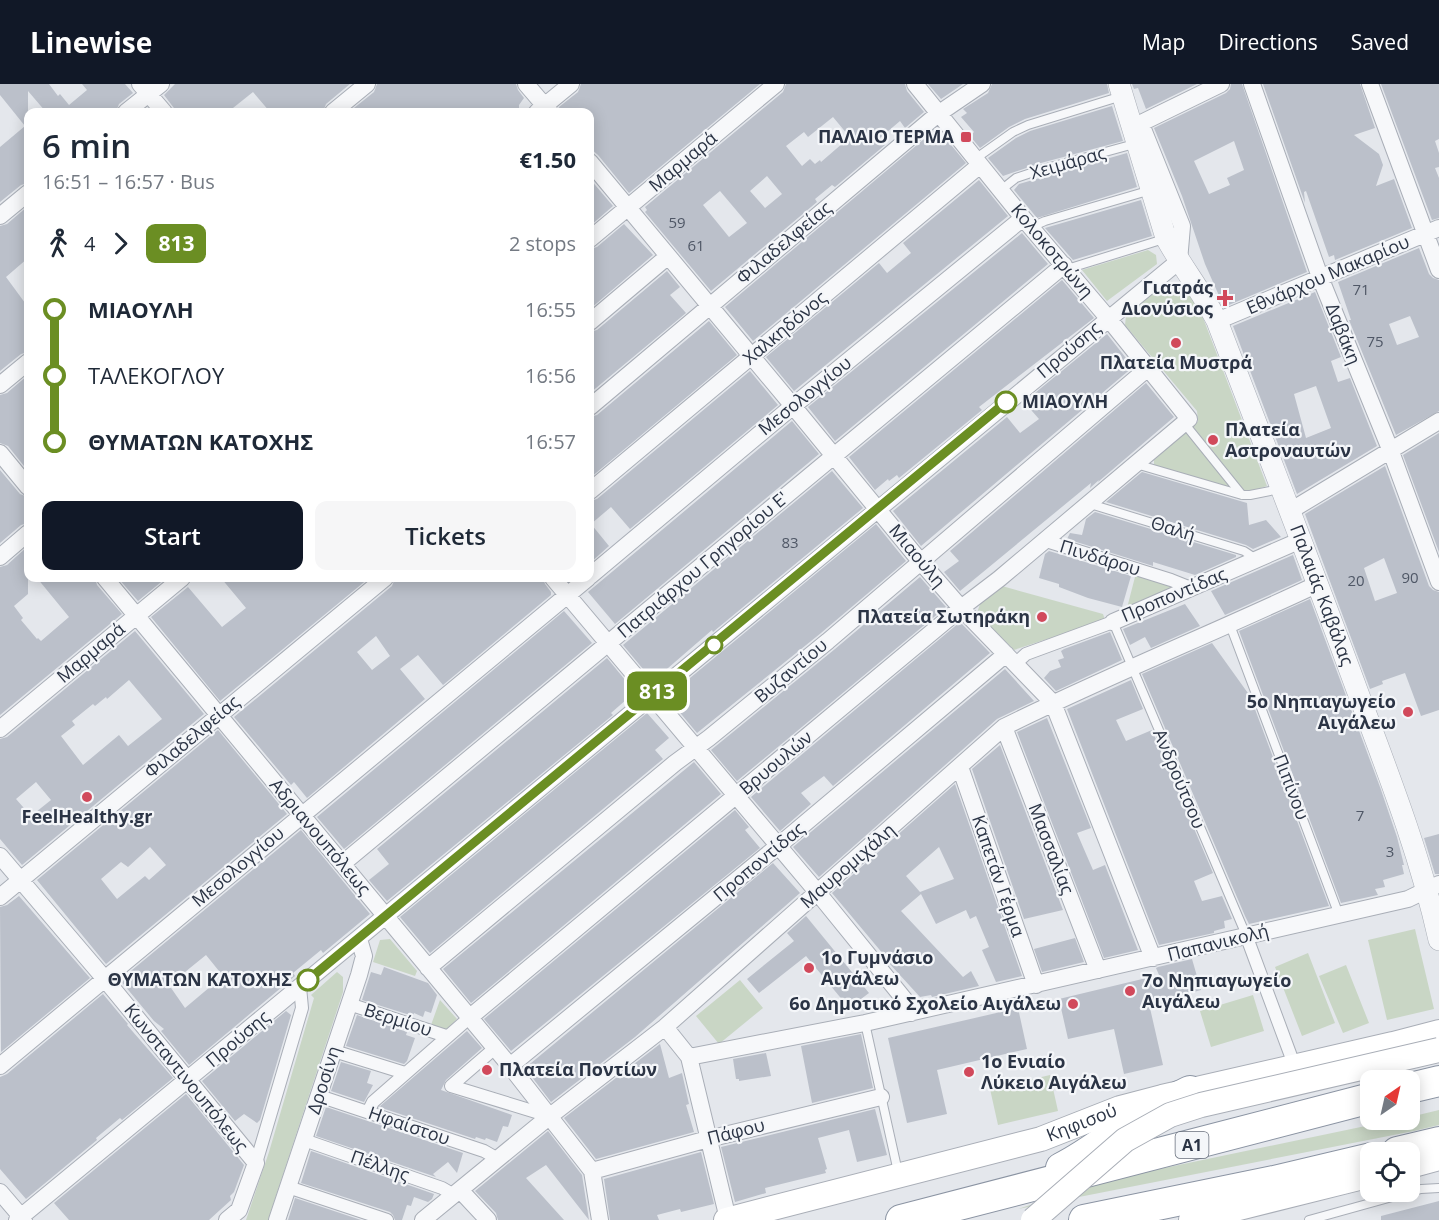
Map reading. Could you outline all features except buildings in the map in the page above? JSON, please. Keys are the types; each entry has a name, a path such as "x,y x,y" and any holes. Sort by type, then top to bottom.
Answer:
{"highway":[{"path":"1420,1086 1439,1081"},
{"path":"1012,1191 1079,1159 1136,1119 1190,1091"},
{"name":"Α1","path":"901,1220 1360,1101"},
{"path":"1420,1147 1439,1142"},
{"path":"1084,1220 1274,1181 1360,1171"},
{"path":"1101,1220 1262,1202"}],"main road":[{"name":"Κηφισού","path":"727,1220 1041,1138 1120,1108 1439,1032"},
{"path":"1033,1220 1125,1140 1170,1114 1439,1050"},
{"path":"1420,1163 1439,1158"},
{"path":"1191,1220 1262,1202 1360,1173"}],"street":[{"path":"338,108 367,84"},
{"path":"526,84 543,108"},
{"path":"546,108 571,84"},
{"name":"Μαρμαρά","path":"594,236 776,84"},
{"name":"Κολοκοτρώνη","path":"915,84 1108,318 1186,421"},
{"name":"Φιλαδελφείας","path":"594,404 938,114 982,84"},
{"path":"1138,131 1221,84"},
{"name":"Δαβάκη","path":"1252,84 1320,277 1390,449 1439,582"},
{"path":"1370,84 1432,231 1439,270"},
{"path":"130,108 150,87 162,108"},
{"name":"Παλαιάς Καβάλας","path":"1121,90 1182,226 1179,261"},
{"name":"Παλαιάς Καβάλας","path":"1138,131 1151,190 1166,238 1179,261 1202,292 1217,321 1409,830 1433,886 1439,940"},
{"name":"Χαλκηδόνος","path":"594,488 751,357 978,162"},
{"name":"Μιαούλη","path":"594,167 626,209 793,406 920,561 961,608 1053,703 1153,958"},
{"path":"0,216 24,196"},
{"name":"Μεσολογγίου","path":"594,573 793,406 1027,222"},
{"name":"Εθνάρχου Μακαρίου","path":"1217,321 1432,231"},
{"path":"594,319 667,257"},
{"name":"Προύσης","path":"21,1219 1179,261"},
{"name":"Πατριάρχου Γρηγορίου Ε'","path":"342,864 1066,267"},
{"path":"0,385 24,365"},
{"name":"Βυζαντίου","path":"428,968 675,763 828,641 1148,368"},
{"name":"Βρυουλών","path":"368,1112 373,1102 446,1036 961,608 999,579 1186,421"},
{"path":"1290,511 1439,421"},
{"path":"0,453 24,482"},
{"path":"0,557 24,536"},
{"name":"Πινδάρου","path":"1043,540 1191,588"},
{"name":"Προποντίδας","path":"510,1066 1010,659 1113,622 1301,540"},
{"name":"Αδριανουπόλεως","path":"108,582 550,1116 592,1171 600,1220"},
{"name":"Μαρμαρά","path":"0,729 177,582"},
{"name":"Φιλαδελφείας","path":"0,897 380,582"},
{"path":"556,582 818,893 903,999 910,1013"},
{"name":"Μεσολογγίου","path":"0,1066 583,582"},
{"name":"Μαυρομιχάλη","path":"423,1220 550,1116 665,1027 1004,727 1318,584"},
{"name":"Μασσαλίας","path":"1004,727 1098,970"},
{"name":"Καπετάν Γέρμα","path":"960,767 1036,985"},
{"name":"Κωνσταντινουπόλεως","path":"0,856 256,1163"},
{"name":"Παπανικολή","path":"688,1056 865,1023 1036,985 1340,915 1408,898 1433,886"},
{"path":"1246,935 1295,1067"},
{"name":"Δροσίνη","path":"277,1220 363,959 359,939"},
{"path":"234,1217 256,1163 302,1008 300,987"},
{"name":"Βερμίου","path":"349,1004 446,1036"},
{"path":"665,1027 688,1056 727,1220"},
{"path":"495,1048 451,1086 550,1116"},
{"path":"334,1051 405,1073"},
{"name":"Ηφαίστου","path":"319,1096 484,1151 498,1159"},
{"name":"Πάφου","path":"592,1171 708,1139 881,1096"},
{"name":"Πέλλης","path":"304,1140 457,1192"},
{"path":"288,1186 387,1220"},
{"path":"0,1192 21,1219"},
{"path":"457,1192 488,1220"}],"lane":[{"name":"Χαλκηδόνος","path":"978,162 1013,132 1121,90"},
{"name":"Χειμάρας","path":"1001,190 1016,178 1138,131"},
{"name":"Μεσολογγίου","path":"1027,222 1046,221 1151,190"},
{"name":"Πατριάρχου Γρηγορίου Ε'","path":"1066,267 1166,238"},
{"name":"Κολοκοτρώνη","path":"1186,421 1242,495"},
{"path":"1136,463 1242,495 1280,488"},
{"name":"Θαλή","path":"1087,503 1244,551 1257,559"},
{"name":"Ανδρούτσου","path":"1113,622 1246,935"},
{"name":"Πιπίνου","path":"1230,625 1340,915"},
{"path":"865,1023 899,1176"},
{"path":"1420,1189 1439,1188"},
{"path":"1309,1220 1370,1202"}],"green space":[{"path":"1148,250 1156,255 1157,264 1107,301 1082,270"},
{"path":"1163,285 1177,285 1197,302 1267,486 1245,493 1154,465 1154,460 1198,421 1197,411 1125,325 1126,316"},
{"path":"1136,573 1176,586 1127,608"},
{"name":"Πλατεία Σωτηράκη","path":"1002,586 1103,614 1105,620 1014,650 977,613 980,604"},
{"path":"1415,929 1434,1009 1387,1020 1368,940"},
{"path":"390,939 417,971 415,976 373,962 380,940"},
{"path":"1308,953 1335,1023 1302,1036 1275,967"},
{"path":"1346,965 1369,1023 1343,1033 1319,976"},
{"path":"337,972 343,977 343,992 268,1220 246,1220 269,1152 314,998 311,995"},
{"path":"740,980 763,1008 719,1044 696,1016"},
{"path":"1253,995 1264,1031 1211,1047 1200,1011"},
{"path":"440,1000 457,1019 446,1030 431,1025"},
{"path":"1050,1075 1058,1111 998,1125 990,1089"},
{"path":"1439,1110 1439,1125 1420,1130 1420,1115"},
{"path":"1360,1127 1360,1130 1418,1130 1018,1209 1102,1181"}],"bus line":[{"name":"813","path":"308,980 1006,402"}],"place":[{"name":"ΠΑΛΑΙΟ ΤΕΡΜΑ","path":"966,137"},
{"name":"Γιατράς Διονύσιος","path":"1225,298"},
{"name":"Πλατεία Μυστρά","path":"1176,343"},
{"name":"ΜΙΑΟΥΛΗ","path":"1006,402"},
{"name":"Πλατεία Αστροναυτών","path":"1213,440"},
{"name":"Πλατεία Σωτηράκη","path":"1042,617"},
{"name":"5ο Νηπιαγωγείο Αιγάλεω","path":"1408,712"},
{"name":"FeelHealthy.gr","path":"87,797"},
{"name":"1ο Γυμνάσιο Αιγάλεω","path":"809,968"},
{"name":"ΘΥΜΑΤΩΝ ΚΑΤΟΧΗΣ","path":"308,980"},
{"name":"7ο Νηπιαγωγείο Αιγάλεω","path":"1130,991"},
{"name":"6ο Δημοτικό Σχολείο Αιγάλεω","path":"1073,1004"},
{"name":"Πλατεία Ποντίων","path":"487,1070"},
{"name":"1ο Ενιαίο Λύκειο Αιγάλεω","path":"969,1072"}]}
